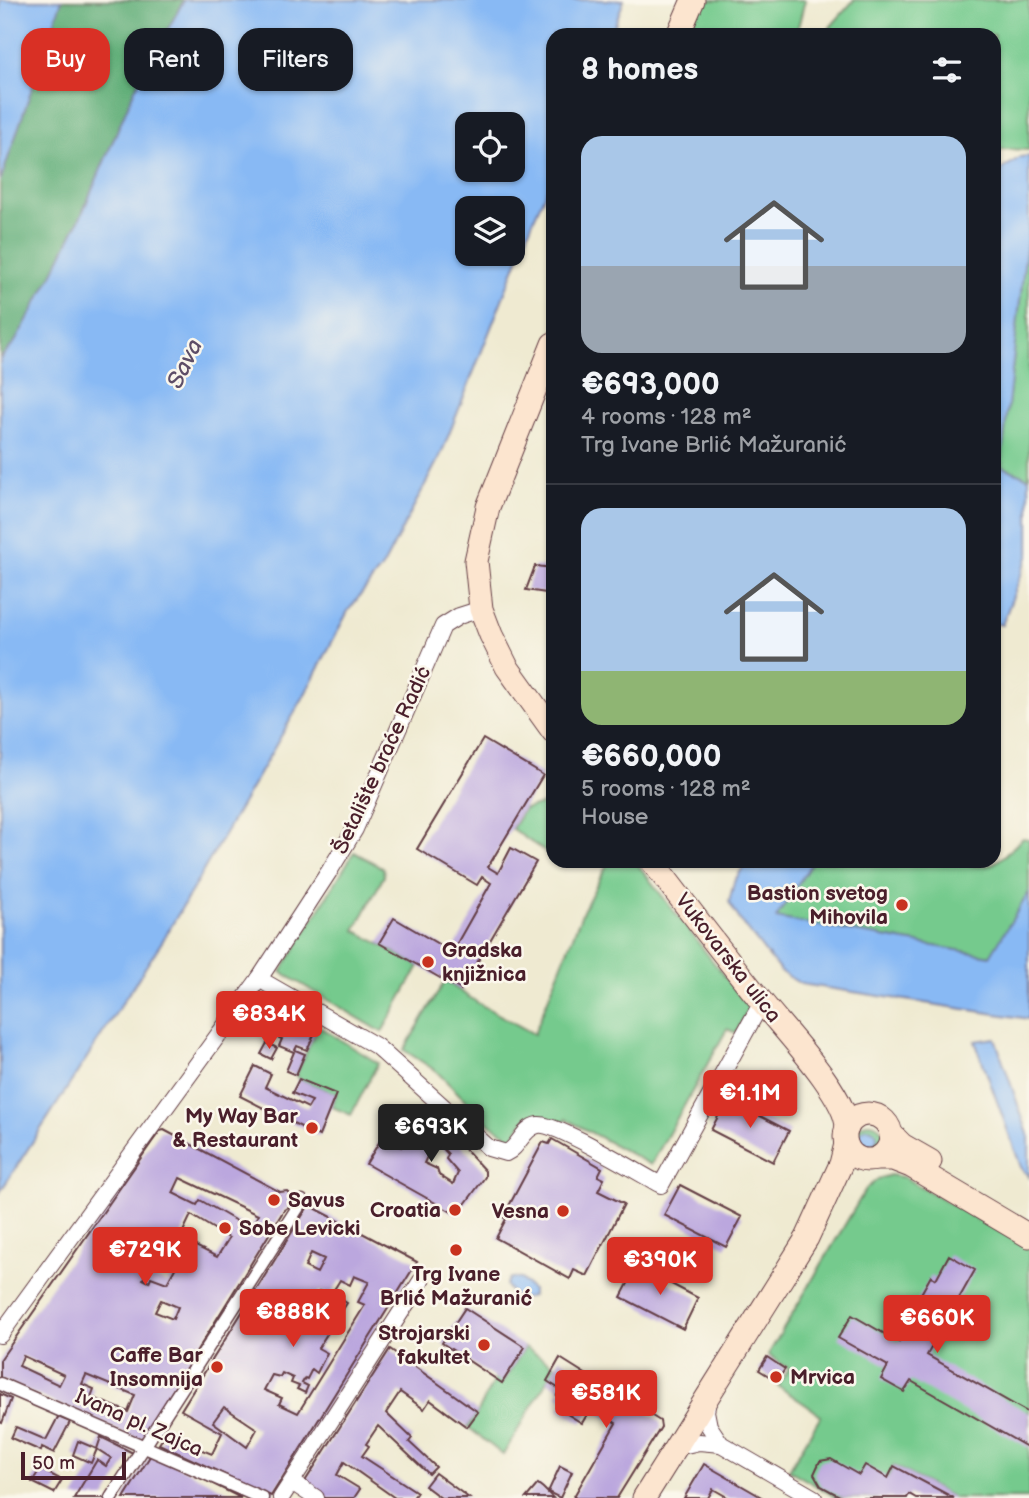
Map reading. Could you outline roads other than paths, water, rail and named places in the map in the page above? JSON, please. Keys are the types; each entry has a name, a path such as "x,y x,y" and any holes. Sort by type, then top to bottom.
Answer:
{"main road":[{"path":"681,28 693,0"},
{"path":"546,362 488,507 476,561 481,609 507,667 546,721"},
{"name":"Vukovarska ulica","path":"657,868 805,1053 856,1104 873,1115"},
{"name":"Vukovarska ulica","path":"805,1053 846,1117 846,1136"},
{"path":"644,1498 807,1238 841,1164 846,1136 858,1117 873,1115 885,1122 891,1135 902,1145 1029,1220"},
{"path":"807,1238 823,1220 852,1176 888,1149 891,1135"},
{"path":"846,1136 855,1157 893,1159 911,1166 1029,1236"}],"street":[{"name":"Šetalište braće Radić","path":"0,1335 259,979 355,829 443,626 459,616 481,609"},
{"path":"259,979 376,1046 479,1142 499,1153 512,1151 529,1128 545,1126 566,1134 662,1185 762,1002"},
{"path":"111,1498 302,1201"},
{"path":"281,1498 421,1281"},
{"name":"Ivana pl. Zajca","path":"0,1384 262,1498"},
{"path":"709,1395 706,1411 709,1426 721,1444"},
{"path":"677,1447 699,1442 721,1444 814,1498"},
{"path":"292,1482 316,1498"}],"water":[{"path":"0,0 62,0 52,28 21,28 21,91 31,91 0,182"},
{"name":"Sava","path":"184,0 624,0 614,28 546,28 546,192 525,241 525,196 455,196 455,266 515,266 442,452 383,566 348,611 303,698 165,937 0,1192 0,359 15,342 81,216 134,91 224,91 224,28 169,28"},
{"path":"1029,156 1029,223 1001,466 1001,170 1020,157"},
{"path":"1001,466 1029,478 1029,554 1002,625"},
{"path":"743,868 808,868 776,918 990,956 1029,892 1029,1019 801,984 781,972 740,920 729,902 734,882"},
{"path":"995,1038 1029,1137 1029,1177 1021,1167 975,1041"},
{"path":"864,1128 872,1128 877,1137 875,1144 864,1146 859,1141 859,1133"},
{"path":"510,1278 521,1279 532,1290 532,1296 520,1298 511,1292 506,1285"}],"place":[{"name":"Bastion svetog Mihovila","path":"902,905"},
{"name":"Gradska knjižnica","path":"428,962"},
{"name":"My Way Bar & Restaurant","path":"312,1128"},
{"name":"Savus","path":"274,1200"},
{"name":"Croatia","path":"455,1210"},
{"name":"Vesna","path":"563,1211"},
{"name":"Sobe Levicki","path":"225,1228"},
{"name":"Trg Ivane Brlić Mažuranić","path":"456,1250"},
{"name":"Strojarski fakultet","path":"484,1345"},
{"name":"Caffe Bar Insomnija","path":"217,1367"},
{"name":"Mrvica","path":"776,1377"}]}
